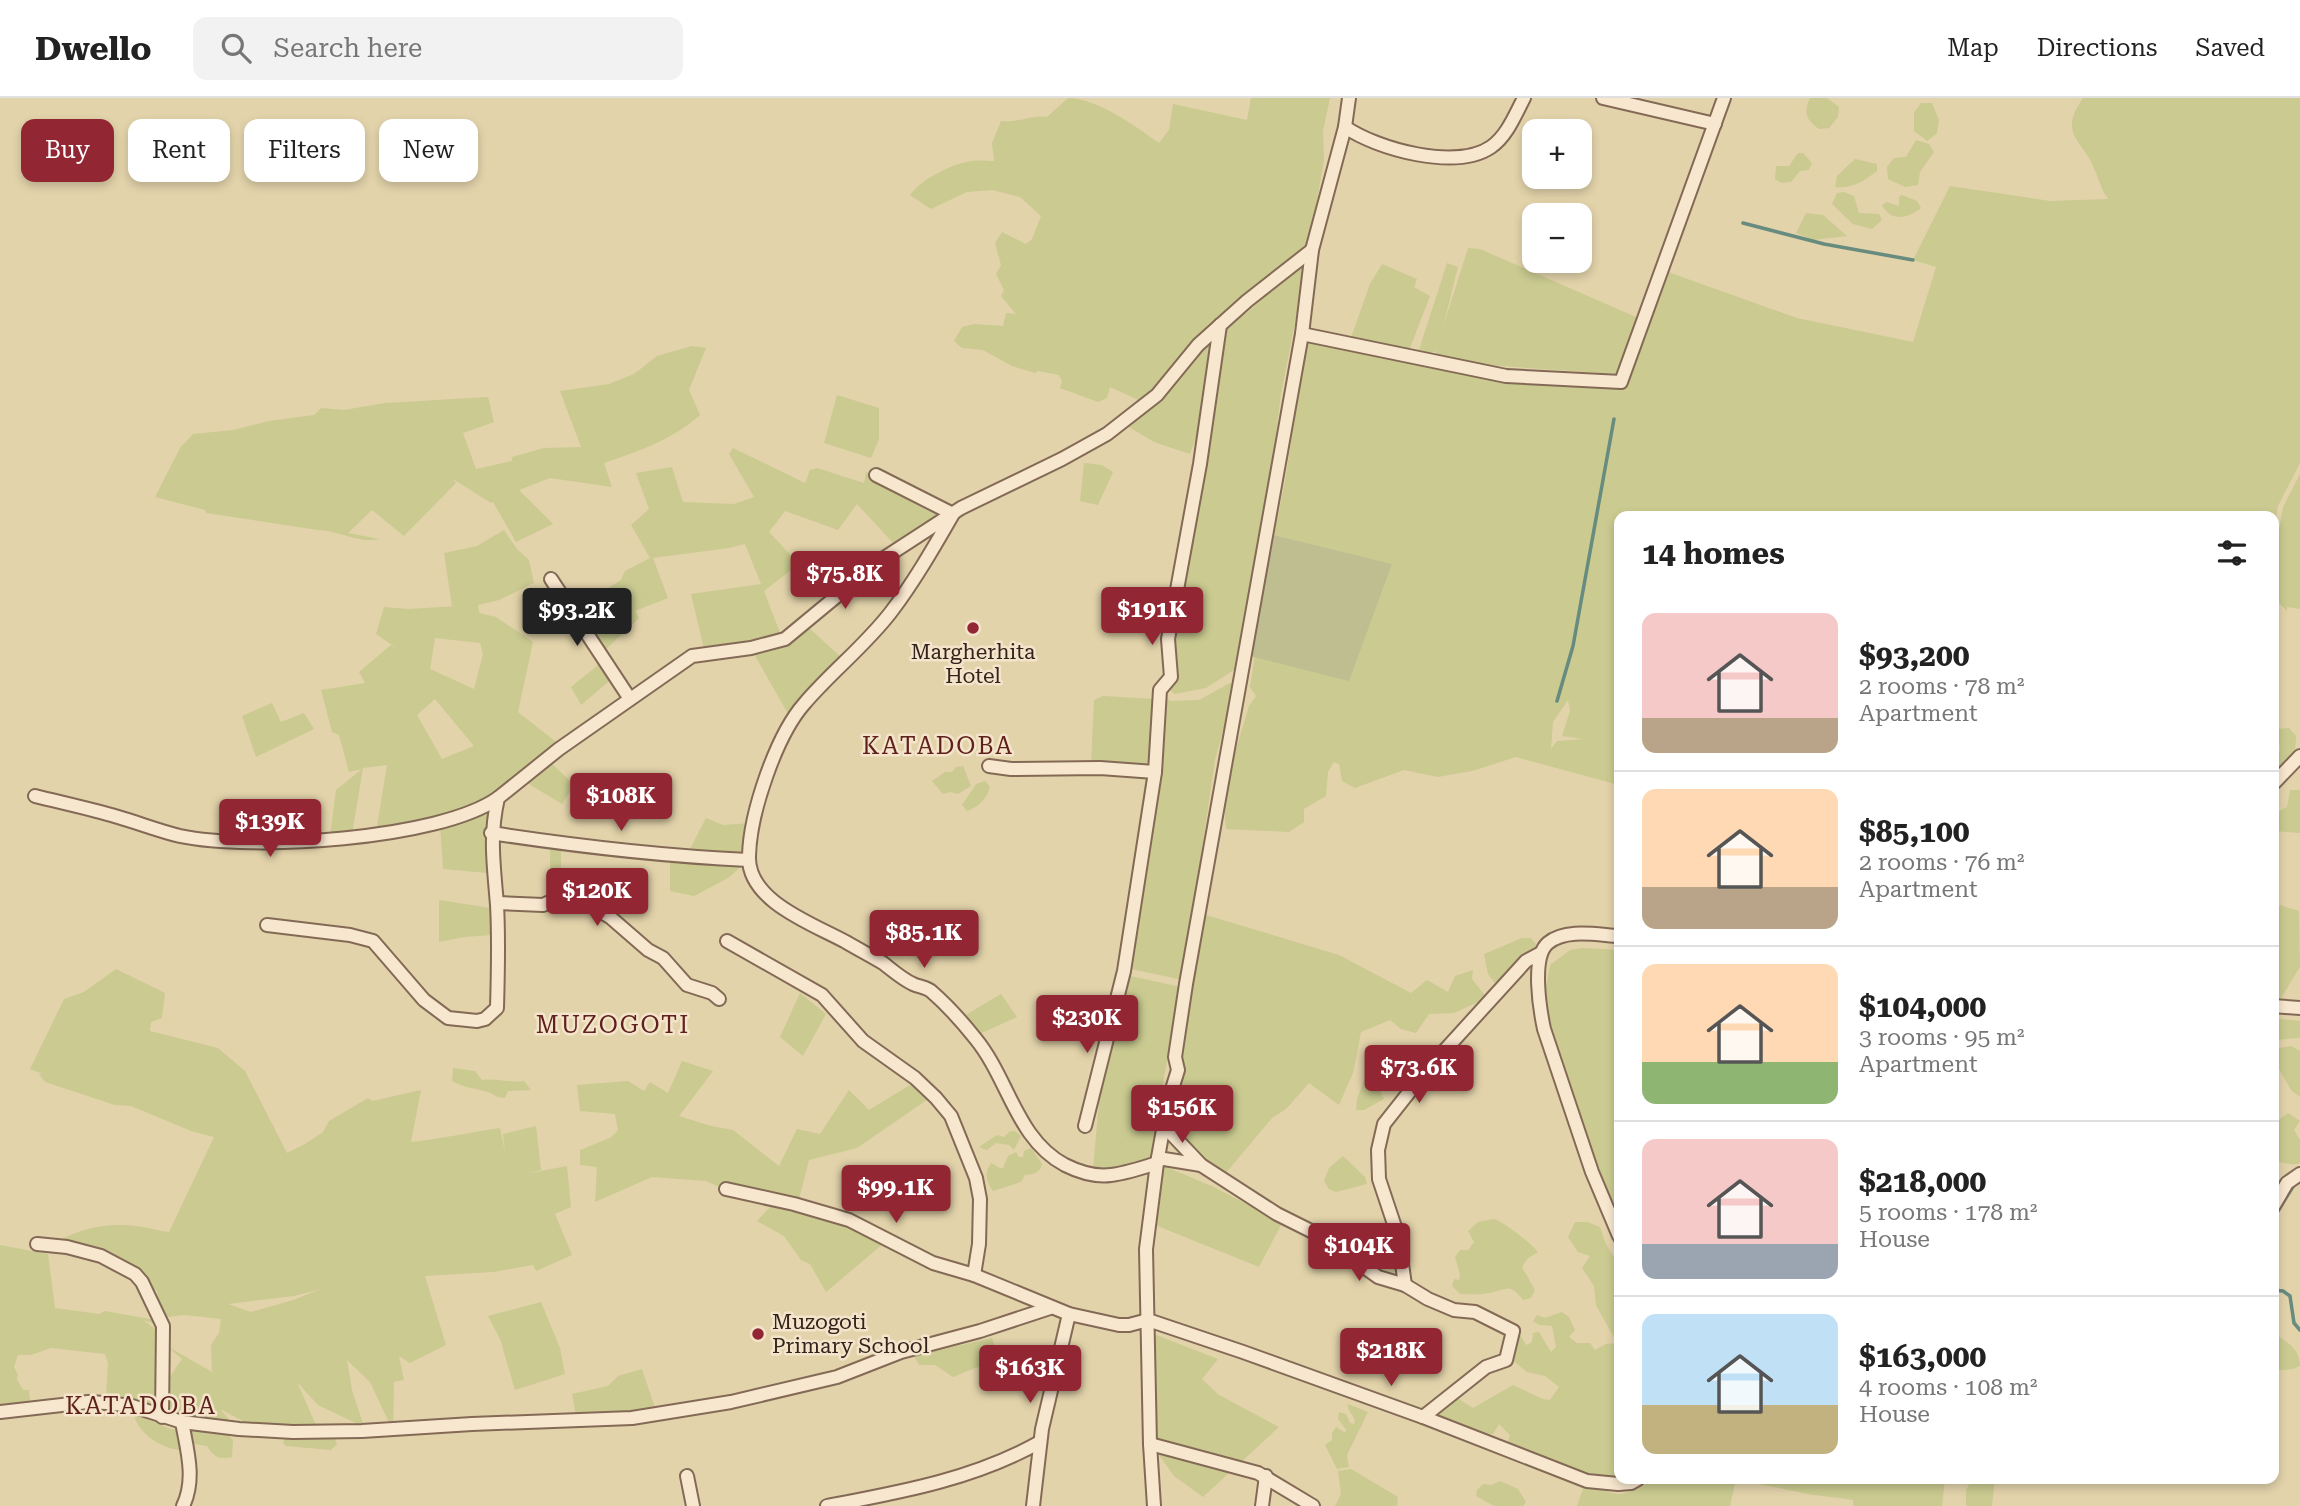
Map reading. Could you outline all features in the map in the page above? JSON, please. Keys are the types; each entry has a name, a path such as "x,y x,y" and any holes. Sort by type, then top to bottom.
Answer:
{"street":[{"path":"1154,1506 1146,1249 1158,1160 1168,1102 1178,1070 1175,1057 1226,752 1243,671 1302,334 1311,250 1345,127 1349,98"},
{"path":"1345,127 1360,138 1392,148 1446,158 1465,158 1492,146 1508,128 1524,98"},
{"path":"1603,98 1714,124"},
{"path":"1302,334 1506,376 1620,382 1724,98"},
{"path":"36,796 181,836 252,844 382,834 483,808 630,699 695,655 751,648 785,639 878,562 953,514 1107,434 1157,395 1198,345 1220,325 1311,250"},
{"path":"1085,1126 1124,971 1155,772 1160,690 1171,677 1168,639 1200,464 1220,325"},
{"path":"877,475 953,514"},
{"path":"953,514 891,611 848,660 804,703 784,732 771,762 752,830 748,860 757,886 777,905 879,961 913,984 931,990 976,1038 997,1070 1030,1135 1051,1158 1074,1170 1097,1175 1111,1175 1158,1160 1201,1165"},
{"path":"551,579 630,699"},
{"path":"2279,778 2300,755"},
{"path":"989,766 1011,769 1072,768 1155,772"},
{"path":"267,925 350,934 373,942 383,950 412,988 434,1009 448,1018 477,1021 485,1019 497,1008 492,827 498,798"},
{"path":"462,815 492,827 584,846 748,860"},
{"path":"496,903 543,905 554,900 588,904 610,917 648,950 663,958 687,985 712,993 719,999"},
{"path":"1614,936 1578,934 1562,936 1546,944 1541,953 1539,988 1544,1030 1592,1172 1614,1224"},
{"path":"727,942 822,995 863,1041 915,1078 951,1116 976,1178 980,1199 979,1244 974,1275"},
{"path":"1405,1285 1398,1236 1380,1179 1378,1150 1384,1124 1424,1072 1526,961 1541,953"},
{"path":"2279,1007 2300,1009"},
{"path":"1164,1127 1201,1165 1277,1214 1321,1236 1378,1277 1405,1285 1454,1310 1475,1312 1513,1331 1506,1360 1486,1367 1423,1417"},
{"path":"2279,1197 2287,1184 2300,1174"},
{"path":"726,1189 819,1210 849,1220 933,1264 974,1275 1050,1308 1119,1325 1148,1320 1423,1417 1587,1481 1614,1484"},
{"path":"37,1244 68,1247 101,1256 135,1274 142,1282 163,1326 162,1418"},
{"path":"0,1412 88,1402 106,1403 132,1406 162,1418 182,1422 293,1432 648,1417 731,1402 837,1377 901,1352 980,1331 1050,1308"},
{"path":"1033,1506 1040,1442 1069,1314"},
{"path":"182,1422 190,1467 190,1485 183,1506"},
{"path":"827,1506 987,1469 1040,1442"},
{"path":"1150,1444 1266,1476 1313,1506"},
{"path":"687,1476 693,1506"},
{"path":"1262,1506 1266,1476"}],"shaded area":[{"path":"0,98 2300,98 2300,1506 0,1506"}],"green space":[{"path":"1068,98 1103,108 1159,143 1169,130 1173,104 1247,120 1251,98 1330,98 1323,131 1324,160 1309,247 1145,403 1110,387 1107,398 1098,402 1060,388 1062,381 1059,375 1038,371 1035,373 1012,366 983,350 962,348 954,341 962,327 974,324 1003,326 1006,313 1016,314 1001,296 1004,290 996,274 1001,265 995,243 1002,232 1026,244 1032,239 1041,216 1020,197 992,190 967,192 931,209 910,195 929,178 964,162 994,161 992,143 1001,121 1047,117"},
{"path":"1810,98 1827,98 1839,107 1838,117 1829,128 1819,129 1809,119 1806,112"},
{"path":"2083,98 2300,98 2300,463 2277,511 1614,511 1614,784 1516,757 1472,771 1438,777 1404,770 1355,788 1342,781 1339,764 1334,762 1328,772 1326,796 1304,809 1304,822 1289,832 1226,829 1226,798 1231,767 1249,706 1256,696 1250,687 1260,623 1391,564 1274,535 1292,438 1301,341 1486,378 1625,385 1668,272 1797,318 1913,342 1936,267 1913,260 1950,186 2050,201 2108,199 2089,158 2074,135 2072,120","holes":["1568,700 1570,711 1562,736 1583,739 1557,741 1551,749 1553,722"]},
{"path":"1921,103 1932,103 1939,120 1937,133 1927,141 1914,131 1914,113"},
{"path":"1916,140 1929,144 1934,152 1920,172 1918,185 1905,187 1888,179 1887,167 1894,158 1906,157"},
{"path":"1798,153 1803,153 1812,163 1809,170 1800,171 1791,182 1781,183 1775,179 1776,166 1789,166"},
{"path":"1855,159 1877,164 1877,171 1858,184 1835,187 1837,176"},
{"path":"1844,192 1854,196 1859,213 1879,214 1882,220 1872,229 1853,224 1832,204 1837,193"},
{"path":"1902,195 1917,201 1921,208 1910,215 1900,217 1890,214 1882,205 1887,202 1899,206 1899,197"},
{"path":"1806,213 1823,215 1847,236 1813,240 1796,233"},
{"path":"1468,248 1480,249 1522,267 1522,273 1535,273 1636,317 1616,374 1456,363 1435,358 1436,351 1425,355 1425,351 1419,350 1447,263 1458,267 1443,327"},
{"path":"1308,257 1281,394 1269,487 1237,668 1206,688 1175,694 1164,686 1164,673 1222,327 1248,312"},
{"path":"1382,264 1417,279 1414,287 1430,296 1410,352 1349,343 1370,284"},
{"path":"1216,332 1200,427 1190,454 1154,442 1129,427 1161,397"},
{"path":"692,346 706,348 689,390 700,415 667,438 604,463 612,487 550,478 519,490 553,524 516,542 493,502 453,479 456,483 404,536 372,510 348,533 379,539 371,540 206,513 205,510 155,497 180,448 193,434 233,430 269,421 314,415 321,408 344,410 385,403 488,397 494,422 463,433 476,469 512,461 512,457 544,448 581,447 560,391 609,384 634,374 657,356"},
{"path":"837,395 879,408 879,439 871,458 824,443"},
{"path":"733,448 805,483 810,470 817,468 864,483 866,472 947,514 897,547 857,504 838,530 785,511 769,532 799,564 764,591 782,638 704,649 691,594 761,584 745,544 653,558 668,598 635,611 639,618 604,651 575,609 621,580 625,571 650,558 631,525 649,509 636,473 672,467 683,502 734,504 754,497 729,454"},
{"path":"1084,463 1102,465 1113,472 1098,505 1080,501"},
{"path":"2300,474 2300,609 2287,607 2287,611 2279,603 2279,529 2283,507"},
{"path":"504,530 517,549 529,560 534,583 499,600 478,605 479,613 496,617 533,642 518,712 560,745 501,787 481,807 376,832 387,765 363,768 352,834 330,836 336,790 362,769 349,772 339,735 332,732 321,690 365,683 359,672 391,645 402,652 376,634 384,607 409,609 458,606 452,606 444,553 477,546","holes":["435,638 480,643 483,654 474,689 430,669","435,699 474,746 442,759 417,715"]},
{"path":"1274,535 1392,564 1349,681 1250,656"},
{"path":"807,626 845,661 828,691 787,712 753,652 778,649 796,641 793,639"},
{"path":"603,661 613,678 581,705 571,687"},
{"path":"1230,683 1233,684 1234,691 1215,760 1183,980 1117,966 1147,769 1091,764 1094,700 1103,696 1153,699 1154,686 1170,701 1199,700"},
{"path":"272,703 281,722 304,713 314,729 256,757 242,716"},
{"path":"2289,728 2296,736 2295,754 2282,768 2279,767 2279,729"},
{"path":"550,762 574,785 562,804 524,781"},
{"path":"963,766 971,786 958,794 943,794 932,781 945,772 952,772 956,767"},
{"path":"985,781 990,787 987,795 978,805 967,811 962,805 976,784"},
{"path":"2290,790 2300,790 2300,833 2279,831 2279,811 2287,807"},
{"path":"493,802 488,836 488,873 443,869 440,824"},
{"path":"706,818 723,825 751,823 746,857 687,855"},
{"path":"550,835 561,847 561,903 550,906"},
{"path":"670,860 746,862 728,878 694,896 670,891"},
{"path":"439,900 491,908 491,935 439,942"},
{"path":"2279,907 2299,911 2300,967 2279,998"},
{"path":"1206,915 1339,955 1411,993 1427,980 1448,992 1455,976 1473,970 1472,979 1487,998 1454,1013 1429,1014 1416,1033 1401,1029 1390,1020 1361,1032 1353,1073 1339,1105 1309,1083 1286,1109 1272,1118 1220,1180 1193,1158 1167,1119"},
{"path":"1522,938 1531,938 1540,949 1502,992 1488,974 1484,954"},
{"path":"1570,950 1614,950 1614,1221 1551,1052 1545,993 1550,965"},
{"path":"116,969 165,993 162,1018 151,1022 150,1031 218,1048 245,1071 287,1153 323,1132 329,1121 368,1098 372,1101 421,1090 411,1142 500,1128 505,1152 503,1134 536,1126 541,1170 525,1174 567,1166 571,1207 555,1214 572,1255 536,1271 533,1265 493,1272 425,1276 446,1345 410,1363 399,1356 404,1380 394,1382 393,1431 370,1382 347,1360 352,1390 364,1427 318,1405 297,1382 315,1423 367,1432 264,1432 220,1409 239,1431 122,1403 106,1396 108,1363 105,1354 51,1348 31,1355 18,1355 14,1367 17,1379 23,1390 29,1390 30,1400 22,1406 22,1416 0,1413 0,1245 48,1254 55,1308 99,1314 105,1311 161,1321 161,1326 143,1320 161,1333 165,1352 155,1360 160,1401 167,1381 182,1359 167,1346 212,1372 211,1345 219,1333 221,1319 184,1315 160,1318 157,1291 114,1265 47,1246 70,1235 104,1226 128,1225 169,1232 214,1137 191,1131 131,1106 115,1105 45,1082 39,1074 43,1074 30,1069 64,999 84,992","holes":["321,1289 251,1312 228,1304 294,1296"]},
{"path":"1116,973 1181,987 1159,1104 1153,1163 1092,1180 1107,1013"},
{"path":"800,993 826,1014 803,1056 780,1037"},
{"path":"1001,994 1017,1017 973,1037 959,1019"},
{"path":"2279,1019 2300,1021 2300,1038 2279,1040"},
{"path":"2291,1046 2300,1051 2300,1097 2291,1090 2279,1069 2279,1048"},
{"path":"682,1061 713,1071 679,1116 733,1130 779,1166 797,1129 820,1134 849,1090 869,1110 910,1085 931,1097 857,1148 809,1160 797,1207 731,1192 706,1181 652,1177 595,1202 597,1167 580,1165 580,1150 612,1137 618,1130 615,1114 580,1111 577,1085 628,1081 644,1091 650,1082 668,1093"},
{"path":"453,1068 475,1071 482,1080 524,1081 531,1090 508,1091 505,1098 500,1097 452,1081"},
{"path":"1365,1079 1377,1084 1384,1099 1364,1110 1356,1110 1357,1099"},
{"path":"2288,1113 2300,1121 2294,1130 2300,1140 2300,1163 2279,1161 2279,1120"},
{"path":"1010,1131 1021,1136 1014,1150 1009,1145 996,1143 987,1150 979,1147 997,1135 1004,1137"},
{"path":"1031,1148 1042,1164 1040,1169 1025,1175 1021,1182 993,1191 987,1177 991,1163 1003,1168 1008,1156 1016,1152 1019,1157 1023,1157 1024,1151"},
{"path":"1343,1156 1365,1177 1367,1184 1336,1192 1329,1189 1324,1181 1329,1168"},
{"path":"1164,1166 1214,1187 1282,1223 1259,1267 1155,1225"},
{"path":"770,1207 821,1216 884,1243 826,1292 810,1264 801,1260 784,1236 757,1221"},
{"path":"1494,1219 1518,1234 1538,1252 1528,1258 1522,1267 1535,1290 1531,1298 1523,1300 1511,1289 1486,1294 1460,1294 1452,1286 1454,1279 1459,1280 1460,1274 1455,1257 1460,1250 1468,1250 1474,1242 1468,1231 1478,1222"},
{"path":"1575,1222 1587,1222 1600,1227 1614,1258 1614,1338 1596,1305 1594,1286 1582,1268 1590,1256 1578,1252 1568,1237"},
{"path":"541,1302 560,1348 565,1374 515,1390 500,1339 488,1316"},
{"path":"1562,1312 1569,1317 1575,1330 1569,1337 1577,1343 1590,1343 1595,1350 1614,1343 1614,1478 1575,1471 1535,1455 1508,1442 1510,1435 1499,1424 1493,1434 1479,1434 1429,1419 1456,1397 1473,1408 1513,1385 1550,1400 1559,1387 1545,1376 1527,1372 1511,1359 1518,1331 1526,1345 1532,1342 1533,1333 1539,1332 1551,1352 1556,1347 1552,1326 1539,1325 1533,1321 1537,1315 1545,1318"},
{"path":"1156,1335 1218,1359 1202,1379 1219,1395 1279,1427 1203,1497 1174,1476 1154,1448 1150,1336"},
{"path":"2279,1337 2298,1355 2300,1366 2279,1370"},
{"path":"992,1338 1000,1362 953,1377 935,1365 919,1365 914,1356"},
{"path":"642,1369 655,1408 629,1418 576,1417 572,1394 608,1386 618,1376"},
{"path":"1348,1404 1368,1412 1347,1455 1349,1467 1337,1469 1325,1445 1332,1440 1336,1427 1347,1431 1338,1419 1339,1412 1346,1414 1350,1423 1354,1424 1355,1420"},
{"path":"134,1413 170,1429 227,1434 233,1440 232,1457 217,1457 207,1446 189,1443 186,1450 178,1450 162,1445 140,1428"},
{"path":"335,1438 337,1444 331,1450 286,1446 283,1443 284,1439"},
{"path":"1351,1469 1398,1497 1397,1506 1335,1506 1341,1494 1338,1471"},
{"path":"1587,1477 1603,1489 1619,1494 1645,1484 1735,1484 1730,1506 1577,1506"},
{"path":"1500,1481 1518,1489 1526,1502 1523,1506 1494,1506 1476,1496 1477,1490 1483,1484 1491,1485"},
{"path":"1760,1484 1944,1484 1942,1506 1853,1506 1853,1500"},
{"path":"1969,1484 1994,1484 1992,1506 1966,1506 1966,1490"}],"waterway":[{"path":"1743,223 1824,244 1913,260"},
{"path":"1557,701 1573,646 1614,419"},
{"path":"2279,1209 2294,1185"},
{"path":"2279,1291 2290,1296 2294,1323 2300,1330"}],"place":[{"name":"Margherhita Hotel","path":"973,628"},
{"name":"Muzogoti Primary School","path":"758,1334"}],"district":[{"name":"KATADOBA","path":"938,746"},
{"name":"MUZOGOTI","path":"613,1025"},
{"name":"KATADOBA","path":"141,1406"}]}
